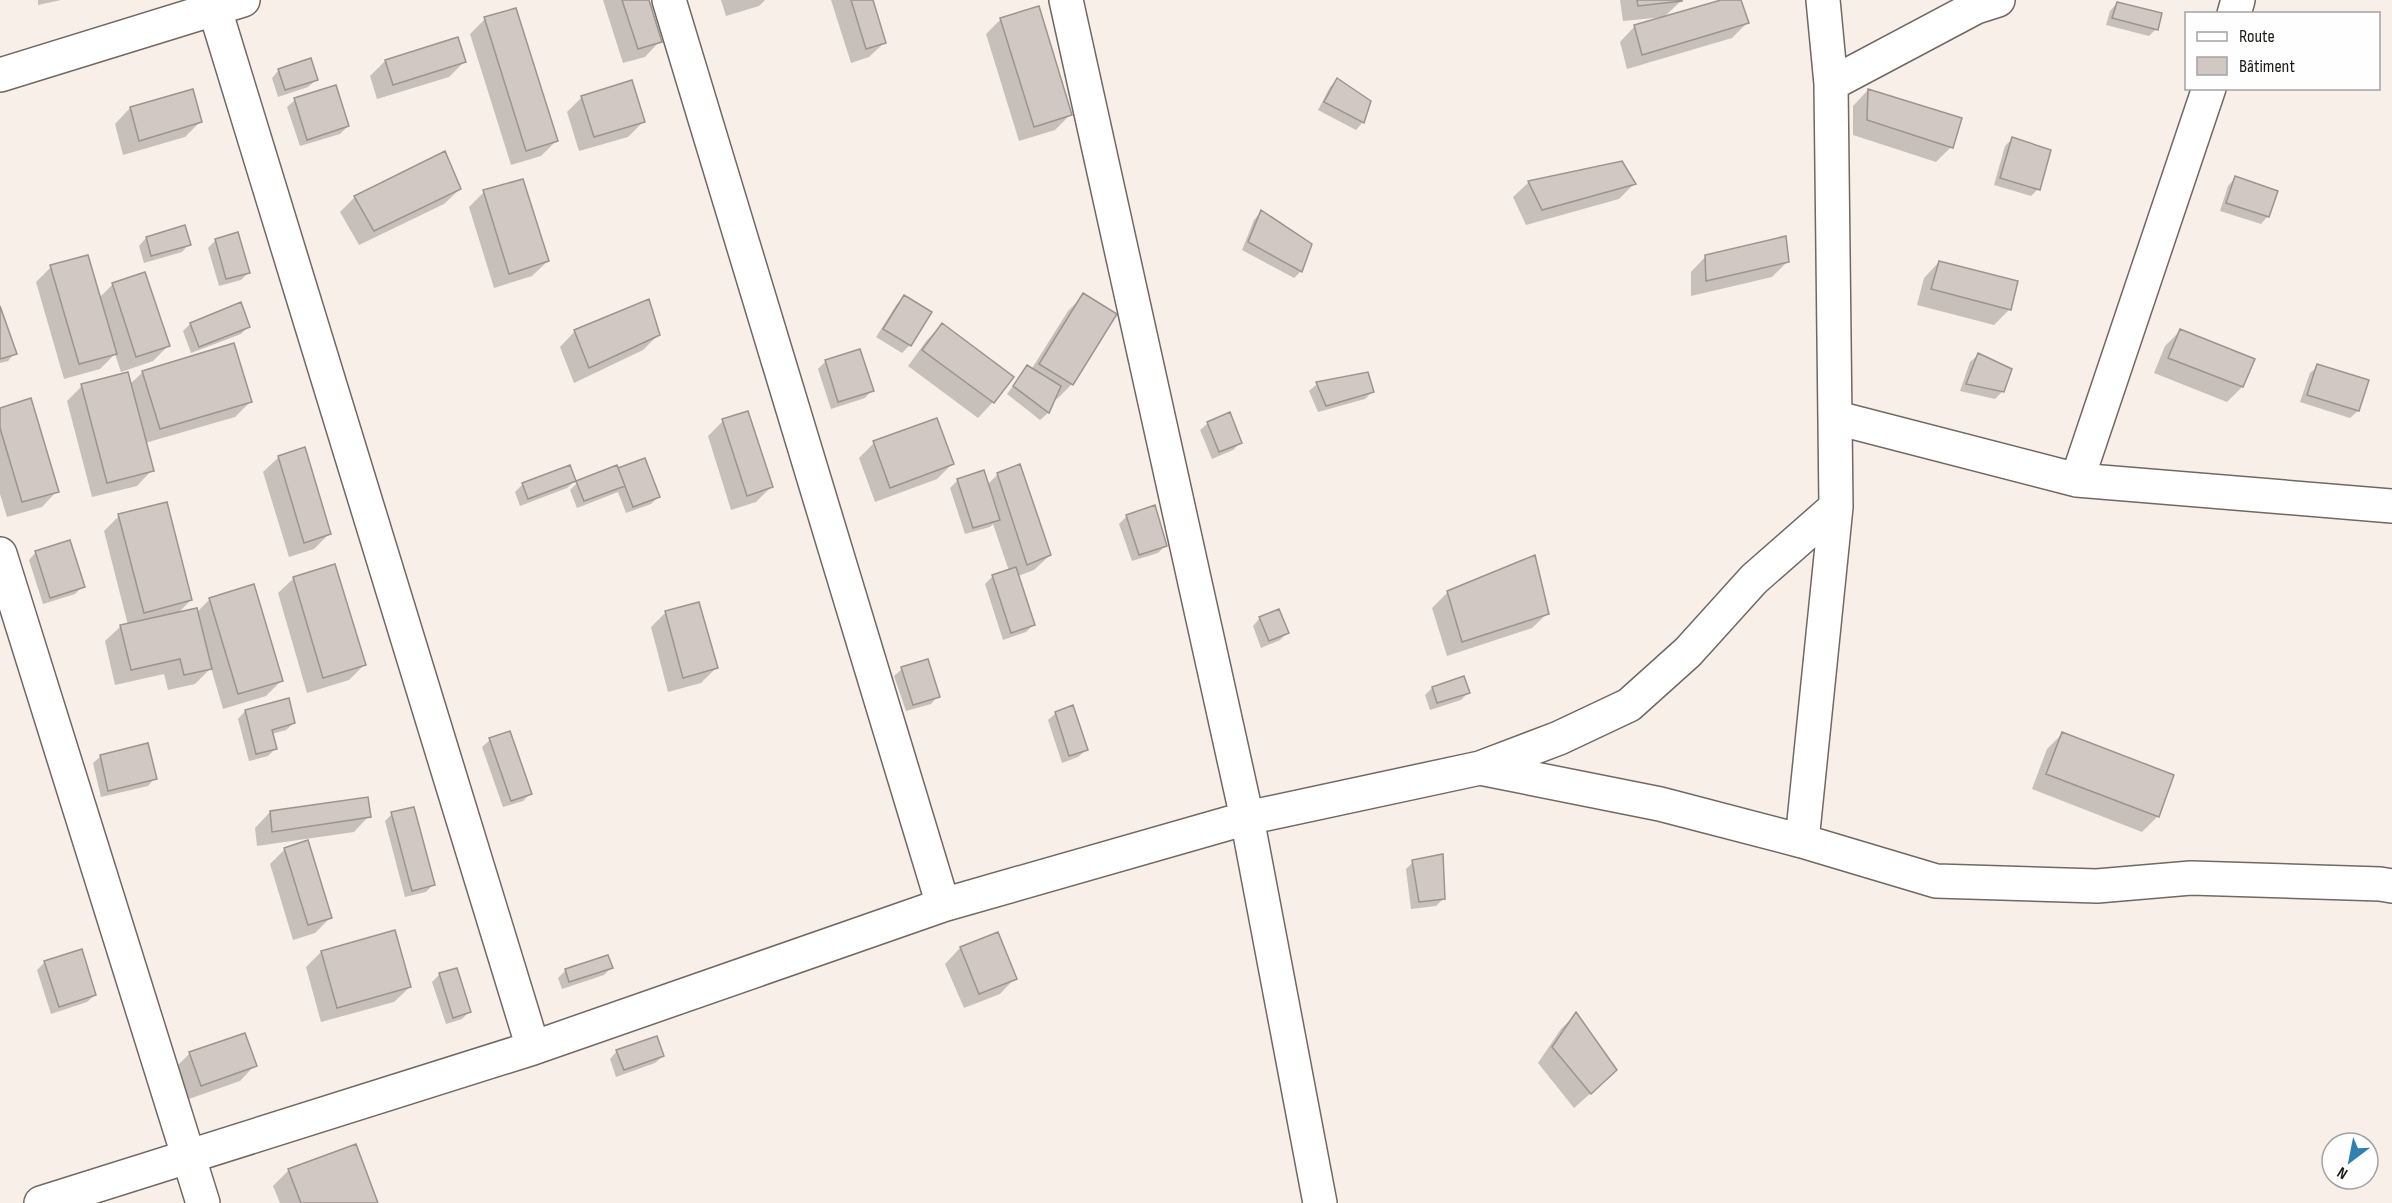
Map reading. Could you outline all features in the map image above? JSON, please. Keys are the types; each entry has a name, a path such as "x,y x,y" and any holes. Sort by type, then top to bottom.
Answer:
{"street":[{"path":"669,0 944,905"},
{"path":"1066,0 1247,818 1320,1203"},
{"path":"1802,841 1836,507 1837,418 1831,84 1822,0"},
{"path":"1831,84 1976,7 1998,0"},
{"path":"0,75 223,3 533,1048"},
{"path":"2077,480 2207,90"},
{"path":"1837,418 2077,480 2392,506"},
{"path":"41,1203 533,1048 944,905 1247,818 1480,768 1559,738 1629,705 1688,652 1754,579 1836,507"},
{"path":"0,554 203,1203"},
{"path":"1480,768 1660,804 1802,841 1936,881 2097,886 2191,878 2392,886"}],"building":[{"path":"622,0 649,0 662,42 638,49"},
{"path":"851,0 873,0 886,43 866,49"},
{"path":"1637,0 1682,0 1682,1 1638,6"},
{"path":"1721,0 1741,0 1749,23 1642,55 1634,25"},
{"path":"2117,2 2162,13 2158,30 2112,18"},
{"path":"1039,6 1072,115 1034,127 1000,18"},
{"path":"516,8 558,141 526,151 484,17"},
{"path":"458,37 466,62 393,85 385,60"},
{"path":"311,58 318,80 285,90 278,69"},
{"path":"1337,78 1371,101 1364,123 1324,102"},
{"path":"632,80 645,122 594,137 581,96"},
{"path":"336,85 349,126 307,140 294,98"},
{"path":"193,89 202,122 139,141 130,107"},
{"path":"1868,89 1962,118 1953,148 1867,120"},
{"path":"2012,137 2051,150 2040,190 2000,178"},
{"path":"445,151 461,189 374,231 354,196"},
{"path":"1622,161 1636,184 1542,210 1528,181"},
{"path":"2235,176 2278,191 2269,217 2226,203"},
{"path":"523,179 549,261 509,274 483,190"},
{"path":"1261,210 1312,244 1302,272 1248,242"},
{"path":"185,225 191,245 151,256 146,237"},
{"path":"238,232 250,273 226,279 215,239"},
{"path":"1786,236 1789,262 1706,281 1705,255"},
{"path":"88,255 117,354 79,364 50,265"},
{"path":"1939,261 2018,281 2011,310 1931,289"},
{"path":"145,272 170,346 136,357 112,283"},
{"path":"1083,293 1117,314 1073,385 1039,364"},
{"path":"904,295 932,312 911,346 883,329"},
{"path":"649,299 660,335 589,368 574,330"},
{"path":"241,302 250,327 199,347 190,323"},
{"path":"0,306 17,354 0,359"},
{"path":"942,323 1014,377 994,403 922,350"},
{"path":"2180,329 2255,359 2243,387 2168,358"},
{"path":"234,343 252,402 160,429 142,371"},
{"path":"860,349 874,391 838,402 825,360"},
{"path":"1978,353 2012,369 2004,392 1966,384"},
{"path":"2317,364 2369,380 2359,411 2307,395"},
{"path":"1027,365 1061,386 1049,413 1013,386"},
{"path":"128,372 154,471 107,483 81,384"},
{"path":"1368,372 1374,392 1326,406 1316,382"},
{"path":"31,398 59,492 22,502 0,428 0,408"},
{"path":"748,411 773,487 747,496 722,419"},
{"path":"1230,412 1242,443 1219,452 1207,422"},
{"path":"937,418 954,464 890,488 873,441"},
{"path":"305,447 331,534 304,543 278,456"},
{"path":"645,458 660,497 633,507 618,468"},
{"path":"1020,464 1051,555 1027,565 997,473"},
{"path":"570,465 576,481 528,499 522,483"},
{"path":"617,465 625,486 584,501 576,481"},
{"path":"984,470 1000,520 973,528 957,479"},
{"path":"167,502 192,600 144,613 118,514"},
{"path":"1155,505 1167,546 1139,555 1126,515"},
{"path":"70,540 85,587 50,598 35,551"},
{"path":"1535,555 1549,614 1462,642 1447,591"},
{"path":"335,564 366,665 323,678 293,577"},
{"path":"1016,567 1035,625 1011,633 992,575"},
{"path":"254,584 283,681 238,694 209,598"},
{"path":"699,602 718,668 683,678 665,611"},
{"path":"197,608 212,669 184,675 180,659 131,670 120,625"},
{"path":"1279,609 1289,633 1269,641 1259,617"},
{"path":"928,659 940,697 913,705 901,667"},
{"path":"1464,676 1470,693 1437,703 1432,687"},
{"path":"289,698 295,723 272,730 277,749 256,754 245,710"},
{"path":"1073,705 1088,750 1069,756 1055,712"},
{"path":"510,731 532,794 511,801 489,738"},
{"path":"2062,732 2174,775 2159,817 2046,774"},
{"path":"148,743 157,779 108,791 100,755"},
{"path":"368,797 371,817 272,832 270,811"},
{"path":"414,807 435,885 412,891 391,812"},
{"path":"308,840 332,918 308,925 284,848"},
{"path":"1443,854 1445,899 1419,902 1412,860"},
{"path":"395,930 411,987 337,1008 321,951"},
{"path":"998,932 1017,979 979,994 960,947"},
{"path":"82,949 96,995 59,1007 44,961"},
{"path":"608,955 613,968 569,982 565,969"},
{"path":"457,968 471,1012 453,1018 439,973"},
{"path":"1576,1012 1617,1070 1591,1094 1552,1047"},
{"path":"245,1033 257,1066 201,1086 189,1052"},
{"path":"657,1036 664,1056 624,1070 616,1050"},
{"path":"356,1144 378,1203 301,1203 288,1169"}]}
